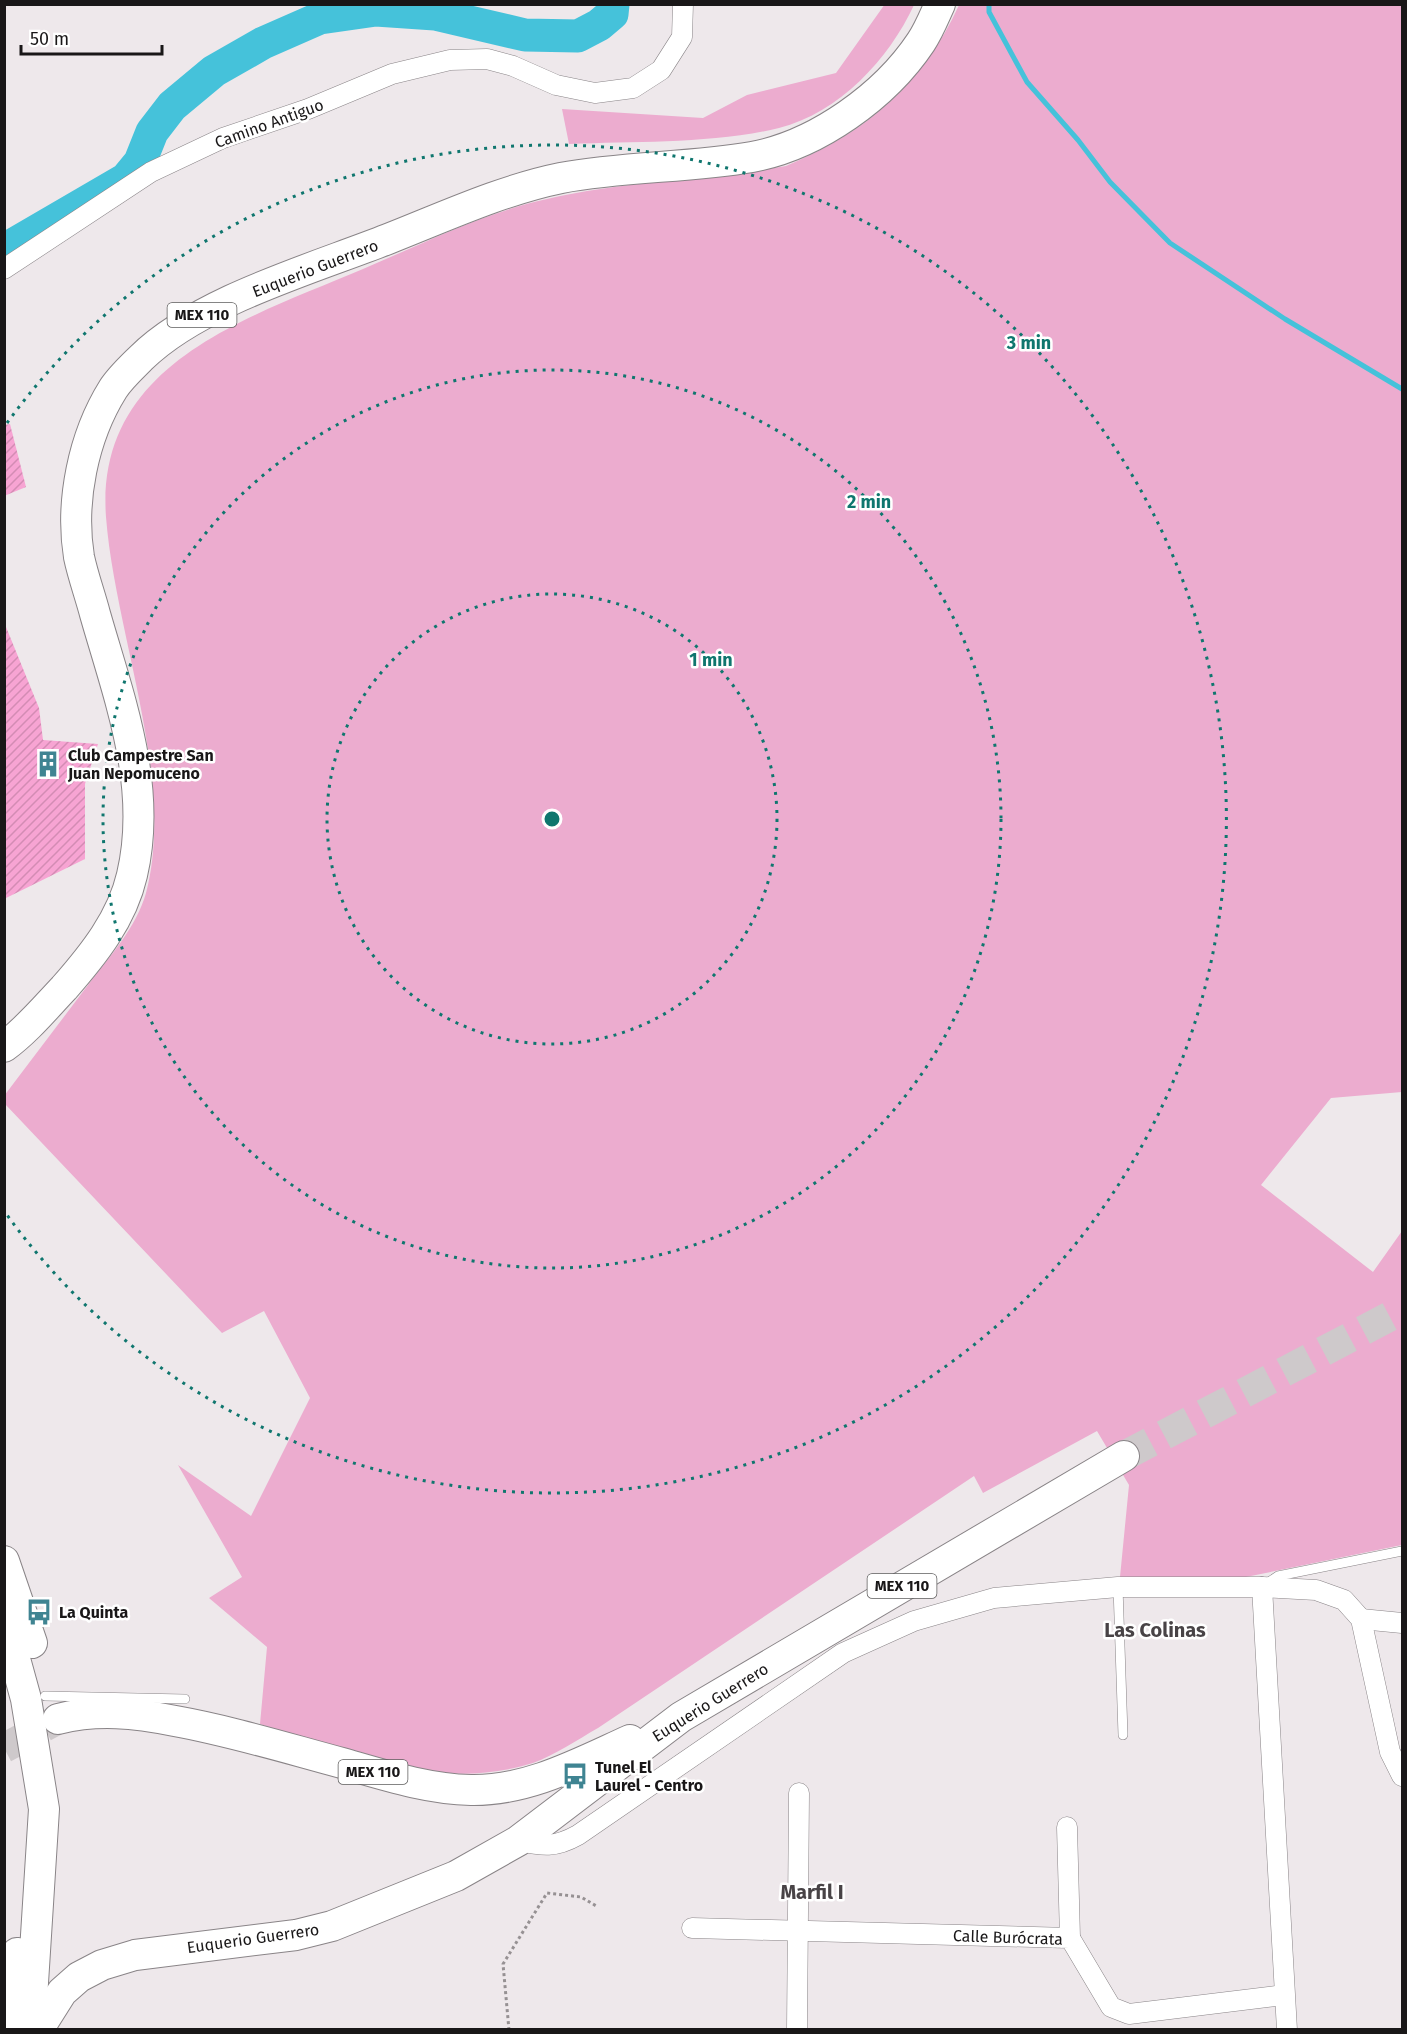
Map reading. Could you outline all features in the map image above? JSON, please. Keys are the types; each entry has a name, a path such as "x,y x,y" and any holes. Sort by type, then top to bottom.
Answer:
{"main road":[{"name":"Euquerio Guerrero","path":"7,1047 82,967 113,926 131,879 138,838 137,789 131,741 79,558 76,510 82,468 95,426 114,386 144,355 174,331 220,305 507,193 559,179 606,172 757,156 809,138 857,108 894,75 921,42 940,4"},
{"name":"Euquerio Guerrero","path":"38,2030 62,1992 79,1977 102,1965 135,1955 296,1935 332,1926 456,1876 518,1840 681,1717 1124,1456"},
{"path":"4,1561 51,1708 30,2030"},
{"path":"4,1619 26,1699 44,1809"},
{"path":"4,1682 23,1770 24,1839 22,1899 8,2030"},
{"name":"MEX 110","path":"51,1708 78,1714 109,1712 167,1719 258,1739 410,1781 472,1790 520,1783 553,1774 681,1717"}],"street":[{"name":"Camino Antiguo","path":"4,269 151,172 223,138 308,109 392,74 450,60 487,59 513,66 556,85 595,93 633,88 661,70 682,37 683,4"},
{"path":"518,1840 540,1845 561,1845 843,1653 914,1621 994,1598 1118,1587 1262,1587 1316,1590 1344,1600 1361,1619 1390,1752 1402,1776"},
{"path":"1262,1587 1287,2030"},
{"path":"1361,1619 1402,1624"},
{"path":"797,2030 799,1793"},
{"path":"1067,1827 1070,1938"},
{"name":"Calle Burócrata","path":"692,1928 1070,1938 1111,2007 1129,2014 1284,1995"}],"lane":[{"path":"1262,1587 1278,1576 1402,1551"},
{"path":"1118,1587 1123,1735"},
{"path":"51,1708 185,1699"}],"path":[{"path":"509,2030 503,1964 547,1893 581,1898 598,1907"}],"shaded area":[{"path":"885,4 914,5 891,45 860,81 822,110 801,121 779,128 728,137 569,144 562,109 703,118 747,95 836,73"},
{"path":"959,5 1402,5 1402,1092 1331,1098 1261,1185 1373,1272 1402,1231 1402,1545 1236,1579 1120,1577 1129,1485 1097,1431 983,1493 974,1476 598,1728 558,1752 533,1763 497,1771 462,1774 428,1771 394,1766 360,1757 260,1724 267,1647 209,1598 242,1577 178,1465 251,1516 310,1398 264,1311 222,1333 5,1104 4,1096 122,941 142,906 146,893 153,849 154,803 149,755 120,609 106,517 109,464 125,420 152,384 187,354 228,328 476,221 523,205 576,193 786,166 815,153 866,121 910,82 945,33"}],"building":[{"path":"10,424 26,487 4,496 4,425"},
{"name":"Club Campestre San Juan Nepomuceno","path":"4,622 39,708 43,740 98,744 85,784 85,859 4,899"}],"waterway":[{"path":"4,250 126,179 140,162 152,132 172,106 214,71 263,43 320,18 376,10 435,14 525,35 578,36 599,25 612,14 613,4"},
{"path":"989,4 989,12 1027,82 1078,140 1110,182 1170,243 1285,319 1402,389"}],"tunnel":[{"path":"1124,1456 1402,1310"},
{"path":"4,1748 55,1721"}],"place":[{"name":"Club Campestre San Juan Nepomuceno","path":"48,764"},
{"name":"La Quinta","path":"39,1612"},
{"name":"Tunel El Laurel - Centro","path":"575,1776"}],"district":[{"name":"Las Colinas","path":"1155,1630"},
{"name":"Marfil I","path":"812,1892"}]}
